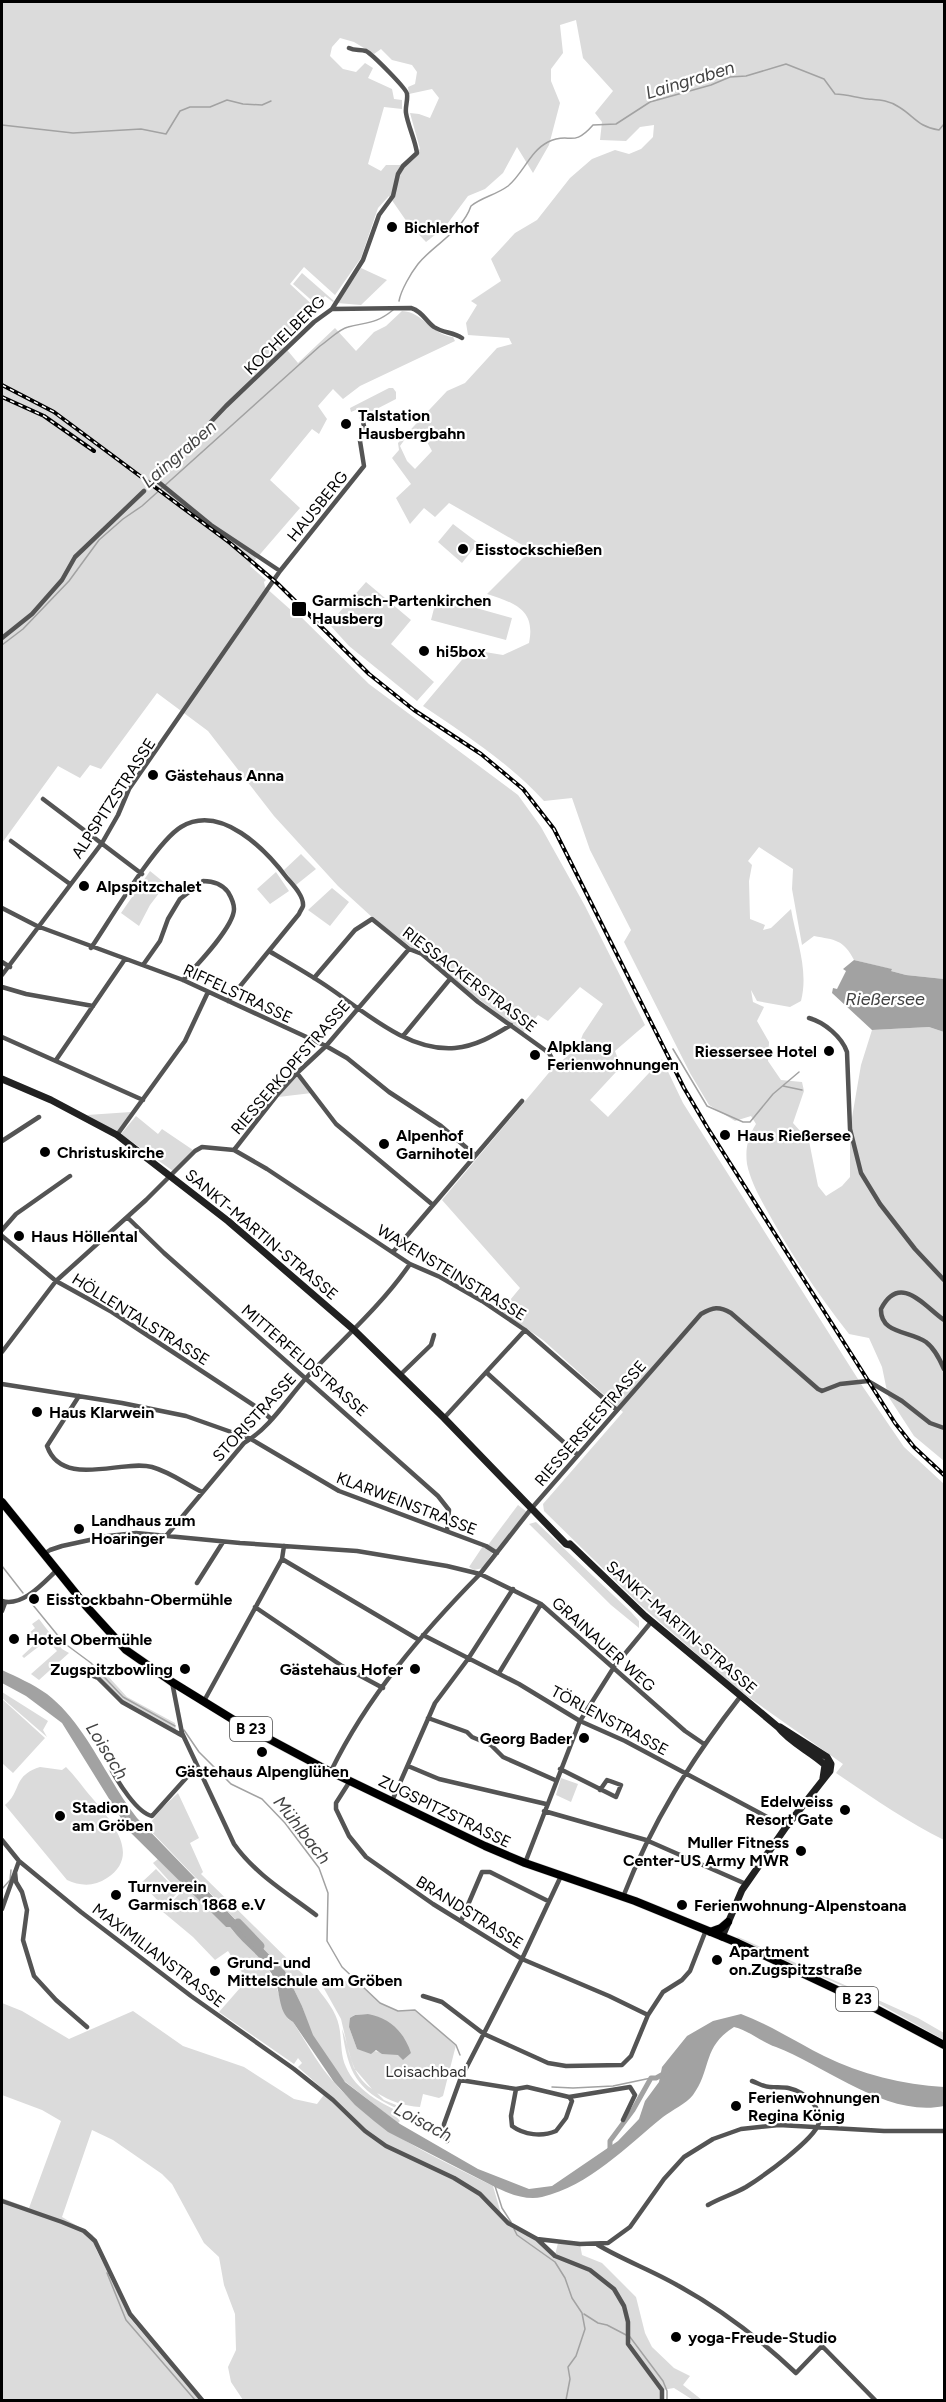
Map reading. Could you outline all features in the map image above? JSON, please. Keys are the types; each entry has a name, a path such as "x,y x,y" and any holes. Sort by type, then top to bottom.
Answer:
{"main road":[{"name":"SANKT-MARTIN-STRASSE","path":"2,1079 51,1100 117,1135 172,1175 228,1221 353,1329 444,1418 566,1544 570,1545 652,1621 778,1726 827,1757 831,1764 830,1771 786,1827"},
{"name":"ZUGSPITZSTRASSE","path":"2,1502 117,1642 132,1656 172,1683 237,1722 331,1772 525,1863 624,1897 722,1937 865,2002 945,2045"},
{"path":"722,1937 746,1884 786,1827"},
{"path":"708,1931 721,1928 728,1922"}],"street":[{"name":"KOCHELBERG","path":"280,571 211,525 160,484 226,406 314,322 332,309 363,260 379,215 393,196 398,174 417,153 415,138 406,115 405,88 392,78 376,57 365,51 349,48"},
{"path":"332,309 417,310 441,331 455,333 462,338"},
{"name":"HAUSBERG","path":"280,571 364,466 360,441 364,426 362,418"},
{"path":"2,638 32,614 62,580 75,557 144,491"},
{"name":"ALPSPITZSTRASSE","path":"2,975 102,843 129,789 280,571"},
{"path":"43,799 142,874"},
{"path":"91,948 156,854 181,827 205,820 218,822 243,835 270,859 301,898 303,905 299,914 228,1001"},
{"path":"11,841 69,884"},
{"path":"142,965 160,941 168,919 180,899 203,881 217,884 226,889 232,898 233,914 222,935 183,980"},
{"name":"RIFFELSTRASSE","path":"2,908 91,948 183,980 326,1046 347,1058 389,1092 441,1126 475,1155"},
{"name":"RIESSACKERSTRASSE","path":"314,978 354,930 372,919 409,950 422,954 450,979 549,1053 554,1061"},
{"name":"RIESSERKOPFSTRASSE","path":"2,1352 56,1281 172,1175 195,1151 202,1147 234,1150 297,1073 326,1046 409,950"},
{"path":"269,951 403,1036 434,1046 453,1048 479,1042 511,1025"},
{"path":"56,1060 125,960"},
{"path":"2,962 10,967"},
{"path":"403,1036 450,979"},
{"path":"2,987 26,994 93,1006"},
{"path":"117,1135 189,1034 208,992"},
{"path":"808,1018 817,1020 843,1042 847,1052 850,1129 861,1173 880,1204 915,1249 945,1280"},
{"path":"2,1037 143,1100"},
{"path":"297,1073 336,1124 433,1204"},
{"path":"393,1252 522,1101"},
{"path":"2,1141 39,1117"},
{"name":"WAXENSTEINSTRASSE","path":"234,1150 267,1169 410,1264 440,1277 482,1301 525,1330 617,1410"},
{"path":"2,1230 16,1214 70,1176"},
{"name":"MITTERFELDSTRASSE","path":"127,1217 171,1259 307,1377 438,1496 449,1510 447,1531"},
{"name":"HÖLLENTALSTRASSE","path":"2,1236 56,1281 161,1343 271,1419"},
{"name":"STORISTRASSE","path":"166,1536 244,1443 258,1435 307,1377 410,1264"},
{"path":"945,1320 920,1299 910,1294 899,1293 891,1296 881,1309 884,1322 893,1330 925,1341 945,1370"},
{"name":"RIESSERSEESTRASSE","path":"331,1772 345,1743 423,1635 480,1574 532,1507 701,1314 711,1308 721,1307 731,1313 818,1389 822,1391 840,1384 868,1381 902,1401 930,1423 945,1428"},
{"path":"444,1418 525,1330"},
{"path":"400,1375 431,1345 434,1335"},
{"path":"487,1373 578,1455"},
{"name":"KLARWEINSTRASSE","path":"2,1384 164,1410 251,1439 339,1491 486,1546 497,1553"},
{"path":"79,1396 47,1446 57,1461 80,1470 151,1467 202,1492"},
{"path":"44,1554 50,1550 108,1536 136,1533 223,1542 357,1551 480,1574"},
{"path":"197,1583 223,1542"},
{"path":"204,1701 282,1559 284,1546"},
{"path":"282,1559 419,1640"},
{"path":"2,1611 3,1602 15,1602 26,1597 57,1570"},
{"name":"GRAINAUER WEG","path":"480,1574 541,1604 685,1731 704,1744"},
{"path":"392,1801 428,1718 444,1688 468,1659 513,1589"},
{"path":"499,1673 541,1604"},
{"path":"255,1607 342,1666 383,1688"},
{"path":"525,1863 580,1720 614,1667 652,1621"},
{"name":"TÖRLENSTRASSE","path":"423,1635 499,1673 580,1720 625,1741 786,1827"},
{"path":"88,1674 98,1678 122,1702 182,1735"},
{"path":"172,1683 182,1735 228,1832 245,1859 256,1871 316,1915"},
{"path":"624,1897 646,1840 684,1773 740,1696"},
{"path":"428,1718 468,1732 472,1737 491,1745 503,1757 555,1780"},
{"path":"408,1766 439,1779 546,1804"},
{"path":"111,1769 144,1814 152,1816 196,1767"},
{"path":"560,1769 600,1790 616,1797 621,1785 607,1780 600,1790"},
{"name":"BRANDSTRASSE","path":"350,1780 336,1803 336,1809 354,1844 379,1867 522,1959 648,2015"},
{"path":"544,1811 646,1840 746,1884"},
{"name":"MAXIMILIANSTRASSE","path":"2,1840 20,1861 152,1968 309,2081 365,2131 386,2146 454,2178 480,2194 508,2223 537,2239"},
{"path":"2,1909 20,1861"},
{"path":"15,1872 16,1882 22,1892 27,1910 22,1940 34,1976 56,2001 87,2026"},
{"path":"461,1921 482,1872 490,1872 548,1900"},
{"path":"447,2141 444,2136 444,2124 460,2080 522,1959 561,1875"},
{"path":"423,1996 442,2002 484,2034 548,2063 566,2066 617,2066 626,2062 631,2056 648,2015 663,1992 682,1980 690,1971 708,1931"},
{"path":"460,2080 516,2090 527,2086 569,2097 630,2087 635,2095 623,2120"},
{"path":"708,2205 745,2188 778,2164 800,2146 818,2125 817,2108 800,2092 782,2086 769,2088 752,2081"},
{"path":"516,2090 512,2126 522,2132 543,2135 556,2132 571,2106 585,2095"},
{"path":"569,2097 571,2106"},
{"path":"537,2239 558,2243 597,2245 608,2243 621,2236 675,2165 684,2157 713,2139 753,2127 818,2125 844,2129 945,2131"},
{"path":"2,2201 84,2231 95,2241 130,2314 202,2400"},
{"path":"537,2239 555,2256 590,2270 614,2289 624,2306 628,2322 627,2335 632,2352 662,2390 662,2400"},
{"path":"555,2256 558,2243"},
{"path":"597,2245 674,2283 717,2308 762,2342 796,2373 822,2346 875,2400"}],"green space":[{"path":"2,2 944,2 944,979 906,975 854,960 842,944 828,938 814,936 802,945 792,889 793,869 759,847 748,861 752,865 749,881 750,919 765,925 763,930 771,928 791,909 803,966 801,1001 790,1007 757,1001 751,990 753,1002 764,1007 757,1021 769,1042 768,1061 781,1080 802,1082 804,1091 793,1123 809,1141 818,1186 826,1196 842,1186 850,1177 850,1129 861,1065 872,1030 929,1027 944,1032 944,1461 914,1436 888,1396 882,1367 869,1338 849,1334 800,1266 766,1209 747,1164 748,1143 756,1124 751,1116 735,1121 709,1105 690,1073 624,942 631,930 590,850 572,798 544,801 502,762 423,706 466,655 473,650 503,655 529,643 529,622 521,609 487,594 531,550 449,503 435,517 424,508 410,524 396,498 411,484 392,458 399,450 398,443 447,391 465,383 497,348 512,344 509,338 468,335 466,323 477,305 471,301 501,281 491,259 515,233 537,220 570,178 592,159 615,150 629,154 641,149 653,137 654,125 640,127 626,141 600,140 602,122 595,113 613,91 583,58 576,20 560,25 563,53 551,69 551,81 560,103 549,145 533,173 517,147 503,173 485,189 468,196 445,227 426,242 407,222 389,196 378,208 361,258 335,295 304,267 290,284 319,311 283,345 298,363 335,328 356,351 374,332 386,326 402,311 416,315 439,332 453,337 455,341 360,386 343,399 333,389 318,406 327,419 319,434 312,429 270,480 300,508 250,566 266,580 265,587 292,611 294,610 369,684 518,795 541,827 585,906 645,1025 615,1051 618,1059 610,1067 616,1072 590,1100 608,1117 662,1059 683,1103 863,1387 904,1447 944,1484 944,1840 902,1817 836,1773 843,1764 737,1689 639,1604 544,1511 543,1504 623,1412 543,1340 501,1311 520,1288 442,1200 552,1069 578,1047 583,1034 603,1004 580,987 548,1021 538,1015 523,1033 373,918 338,886 274,816 208,731 157,693 101,769 90,765 80,778 58,766 2,843","holes":["340,38 354,42 374,54 381,49 392,60 412,65 417,72 415,84 408,87 409,94 432,89 439,98 430,118 410,113 420,149 400,165 386,165 381,171 368,164 384,107 402,109 402,100 394,99 392,89 368,78 373,68 365,63 356,72 343,69 330,56 332,47","420,429 432,451 415,469 407,461 400,446 408,435"]},
{"path":"361,268 387,280 361,305 337,303"},
{"path":"302,273 334,301 325,296 317,305 293,284"},
{"path":"393,388 396,392 396,399 363,416 360,408 351,412 350,408"},
{"path":"453,524 478,543 462,563 438,542"},
{"path":"366,582 411,620 391,644 434,682 417,701 349,646 329,624"},
{"path":"437,597 512,618 506,640 431,620"},
{"path":"301,854 316,869 296,885 284,870"},
{"path":"150,871 166,884 150,905 139,926 121,913"},
{"path":"276,872 289,891 270,904 257,889"},
{"path":"332,888 349,902 330,926 308,910"},
{"path":"297,1074 312,1093 278,1097"},
{"path":"131,1112 117,1132 87,1115"},
{"path":"136,1116 158,1134 162,1129 193,1150 173,1171 121,1134"},
{"path":"518,1505 527,1512 496,1550 488,1545"},
{"path":"536,1522 631,1612 639,1621 639,1628 611,1605 529,1524"},
{"path":"483,1546 493,1552 483,1568 474,1570 469,1567"},
{"path":"39,1619 62,1649 69,1653 39,1680 31,1674 57,1651 47,1640 24,1658 22,1656 36,1643 28,1634 35,1628 32,1624"},
{"path":"97,1664 127,1697 175,1723 176,1731 122,1700 91,1668"},
{"path":"2,1692 48,1721 43,1730 47,1737 2,1698"},
{"path":"2,1699 45,1738 13,1773 2,1763"},
{"name":"Stadion am Gröben","path":"40,1767 62,1770 66,1767 115,1828 123,1849 122,1859 117,1869 102,1881 87,1885 67,1880 5,1805 14,1794 21,1779"},
{"path":"561,1778 578,1784 571,1802 556,1795"},
{"path":"178,1793 199,1838 190,1843 203,1872 201,1874 318,1989 336,2015 343,2057 350,2075 370,2095 403,2113 400,2118 392,2112 400,2121 398,2123 338,2076 312,2035 302,2006 285,1971 147,1827"},
{"path":"158,1859 226,1927 230,1927 264,1961 288,2019 293,2022 316,2059 349,2098 367,2114 406,2141 493,2186 502,2217 537,2239 555,2255 558,2243 580,2244 582,2255 602,2263 636,2297 645,2333 652,2347 674,2368 690,2376 683,2385 702,2400 693,2400 674,2388 662,2390 662,2400 243,2400 231,2382 228,2367 236,2350 235,2314 224,2285 219,2257 204,2243 172,2184 162,2174 113,2140 92,2130 62,2217 93,2235 96,2249 130,2318 199,2400 2,2400 2,2198 29,2208 61,2121 42,2110 2,2095 2,2003 22,2011 69,2039 133,2011 183,2046 244,2067 294,2099 317,2104 326,2092 298,2067 302,2063 298,2058 294,2064 219,2012 247,1980 228,1951 215,1960 193,1937 163,1912 180,1893 153,1863"},
{"path":"156,1869 178,1892 164,1907 141,1883"},
{"path":"736,1936 918,2018 944,2033 944,2040 863,1995 743,1942"},
{"name":"Loisachbad","path":"336,1979 359,1984 380,2003 398,2011 415,2010 456,2045 443,2096 439,2098 423,2094 420,2107 397,2103 377,2093 384,2100 396,2105 396,2108 371,2094 362,2086 347,2056 341,2019 322,1985","holes":["368,2014 411,2053 357,2049 349,2027 354,2015","355,2069 372,2089 359,2077"]}],"water":[{"name":"Rießersee","path":"854,960 892,969 891,971 906,975 944,979 944,1032 929,1027 872,1030 832,993 833,988 837,989 846,971 843,969"},
{"path":"2,1670 42,1690 61,1707 85,1737 137,1818 285,1971 313,2035 345,2082 400,2124 478,2169 529,2189 552,2186 618,2141 639,2119 645,2101 659,2082 662,2067 687,2036 713,2021 741,2014 853,2068 882,2078 944,2087 944,2106 922,2108 901,2105 879,2098 734,2027 717,2042 712,2050 703,2076 693,2095 607,2164 576,2184 542,2197 517,2196 498,2189 388,2132 355,2105 334,2082 293,2022 285,2014 277,1985 266,1965 230,1927 226,1927 129,1831 62,1723 26,1696 2,1683"},
{"path":"368,2014 383,2019 395,2027 411,2053 403,2060 398,2055 382,2054 376,2050 371,2054 357,2049 349,2027 350,2018 355,2015"}],"waterway":[{"name":"Laingraben","path":"399,301 418,264 455,230 471,206 508,186 542,146 555,139 580,136 593,125 616,124 650,102 711,85 730,77 746,76 786,64 824,79 835,94 891,103 932,129 939,130 944,124"},
{"path":"2,125 73,133 141,129 166,134 180,111 190,107 210,107 227,100 262,105 271,101"},
{"name":"Laingraben","path":"2,645 23,629 69,581 99,540 142,506 320,346 345,328 376,320 393,310"},
{"path":"673,1049 707,1106 743,1122 750,1122 773,1094 799,1072"},
{"path":"783,1086 802,1090"},
{"name":"Mühlbach","path":"2,1566 23,1593"},
{"name":"Mühlbach","path":"28,1599 64,1643 91,1663 123,1697 175,1726"},
{"name":"Mühlbach","path":"184,1730 199,1752 231,1784 262,1799 285,1823 319,1868 328,1893 327,1941 342,1967 380,2003 398,2011 415,2010 456,2045 460,2055"},
{"path":"2,1889 10,1880 11,1870"},
{"name":"Loisach","path":"238,1923 260,1946"},
{"path":"610,2149 610,2141 633,2110 651,2078 667,2072"},
{"name":"Mühlbach","path":"552,2087 613,2086 651,2078"},
{"path":"495,2186 502,2208 511,2222"},
{"path":"514,2229 517,2235 555,2262 565,2278 572,2298 582,2313 585,2329 576,2356 568,2367 570,2379 566,2400"},
{"path":"107,2273 126,2320 195,2400"},
{"path":"584,2314 630,2337 663,2381 667,2391 667,2400"}],"railway":[{"path":"2,385 54,412 230,543 278,584 369,674 414,710 481,754 523,789 554,829 684,1088 707,1127 895,1423 914,1447 944,1475"},
{"path":"2,397 44,416 94,451"}],"place":[{"name":"Bichlerhof","path":"392,227"},
{"name":"Talstation Hausbergbahn","path":"346,424"},
{"name":"Eisstockschießen","path":"463,549"},
{"name":"Garmisch-Partenkirchen Hausberg","path":"299,609"},
{"name":"hi5box","path":"424,651"},
{"name":"Gästehaus Anna","path":"153,775"},
{"name":"Alpspitzchalet","path":"84,886"},
{"name":"Riessersee Hotel","path":"829,1051"},
{"name":"Alpklang Ferienwohnungen","path":"535,1055"},
{"name":"Haus Rießersee","path":"725,1135"},
{"name":"Alpenhof Garnihotel","path":"384,1144"},
{"name":"Christuskirche","path":"45,1152"},
{"name":"Haus Höllental","path":"19,1236"},
{"name":"Haus Klarwein","path":"37,1412"},
{"name":"Landhaus zum Hoaringer","path":"79,1529"},
{"name":"Eisstockbahn-Obermühle","path":"34,1599"},
{"name":"Hotel Obermühle","path":"14,1639"},
{"name":"Zugspitzbowling","path":"185,1669"},
{"name":"Gästehaus Hofer","path":"415,1669"},
{"name":"Georg Bader","path":"584,1738"},
{"name":"Gästehaus Alpenglühen","path":"262,1752"},
{"name":"Edelweiss Resort Gate","path":"845,1810"},
{"name":"Stadion am Gröben","path":"60,1816"},
{"name":"Muller Fitness Center-US Army MWR","path":"801,1851"},
{"name":"Turnverein Garmisch 1868 e.V","path":"116,1895"},
{"name":"Ferienwohnung-Alpenstoana","path":"682,1905"},
{"name":"Apartment on.Zugspitzstraße","path":"717,1960"},
{"name":"Grund- und Mittelschule am Gröben","path":"215,1971"},
{"name":"Ferienwohnungen Regina König","path":"736,2106"},
{"name":"yoga-Freude-Studio","path":"676,2337"}]}
